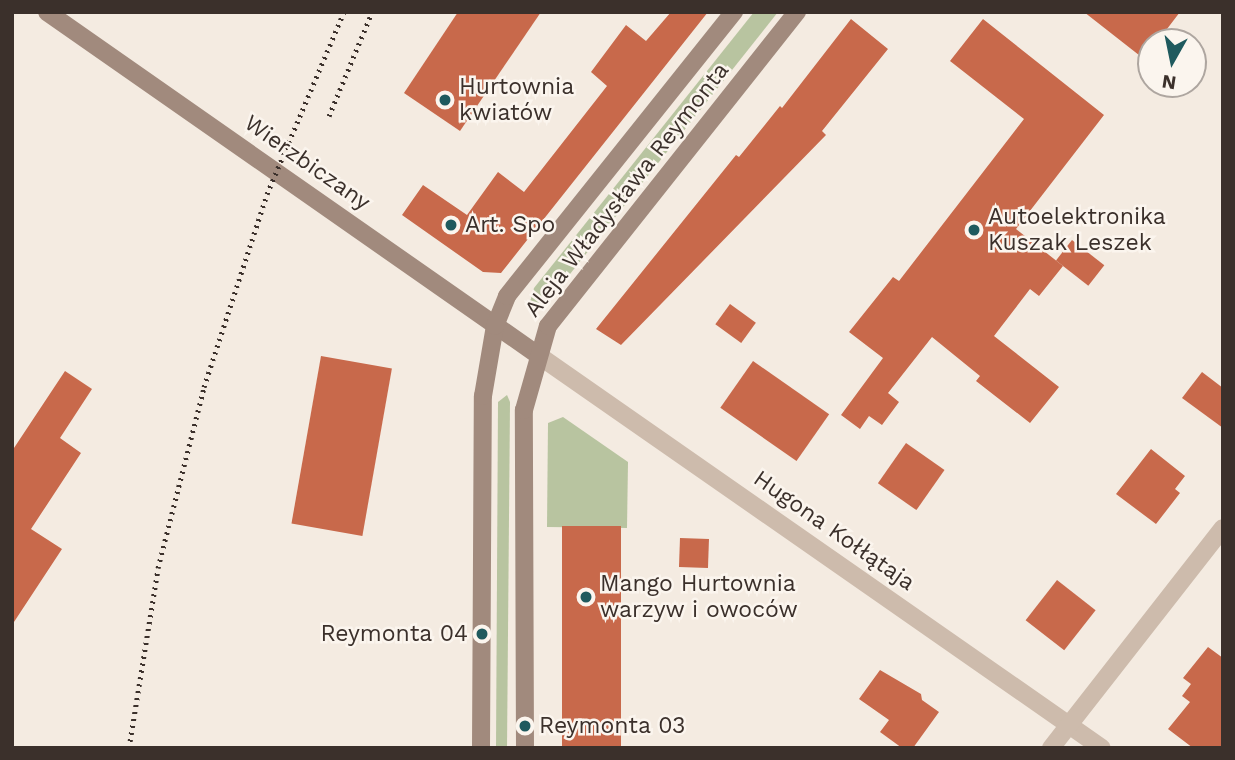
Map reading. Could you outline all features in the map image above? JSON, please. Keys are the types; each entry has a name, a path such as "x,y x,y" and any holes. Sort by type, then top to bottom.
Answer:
{"street":[{"name":"Wierzbiczany","path":"47,12 538,355"},
{"name":"Aleja Władysława Reymonta","path":"481,748 484,396 495,326 507,296 734,12"},
{"name":"Aleja Władysława Reymonta","path":"525,748 524,410 548,326 797,12"},
{"name":"Hugona Kołłątaja","path":"538,355 1102,748"},
{"path":"1051,748 1223,528"}],"green space":[{"path":"754,12 778,12 547,303 535,306 530,302 534,288"},
{"path":"507,395 510,402 507,748 496,748 498,402"},
{"path":"563,417 628,462 627,528 547,527 548,423"}],"building":[{"path":"458,12 541,12 460,131 404,93"},
{"path":"671,12 708,12 501,273 483,272 402,215 423,185 467,215 498,172 524,192 607,86 591,72 626,25 646,41"},
{"path":"1084,12 1180,12 1168,28 1137,28 1137,54"},
{"path":"851,19 888,49 822,131 826,135 621,345 596,329 736,155 739,157 780,106 782,108"},
{"path":"983,19 1104,115 1016,229 1063,266 1039,296 1030,289 994,336 1059,387 1030,423 976,381 980,376 932,337 888,393 899,402 882,425 869,416 860,429 841,415 883,358 849,332 893,277 899,281 1024,119 950,61"},
{"path":"1072,240 1104,265 1088,286 1056,260"},
{"path":"730,304 756,323 741,343 715,324"},
{"path":"321,356 392,369 362,536 291,523"},
{"path":"753,361 829,414 796,461 720,408"},
{"path":"65,371 92,389 60,438 81,453 31,529 62,549 12,625 12,451"},
{"path":"1202,372 1223,388 1223,428 1182,398"},
{"path":"906,443 945,470 916,510 878,483"},
{"path":"1151,449 1185,476 1175,489 1180,493 1156,524 1116,494"},
{"path":"562,526 621,526 621,748 562,748"},
{"path":"680,538 709,539 708,568 679,567"},
{"path":"1057,580 1096,610 1064,650 1026,620"},
{"path":"1208,647 1223,658 1223,748 1193,748 1168,729 1190,702 1182,696 1191,684 1183,678"},
{"path":"880,670 921,694 922,700 939,712 913,748 902,748 880,732 889,720 859,699"}],"railway":[{"path":"129,748 158,568 204,387 267,194 344,12"},
{"path":"329,116 372,12"}],"place":[{"name":"Hurtownia kwiatów","path":"445,100"},
{"name":"Art. Spo","path":"451,225"},
{"name":"Autoelektronika Kuszak Leszek","path":"974,230"},
{"name":"Mango Hurtownia warzyw i owoców","path":"586,597"},
{"name":"Reymonta 04","path":"482,634"},
{"name":"Reymonta 03","path":"525,726"}]}
